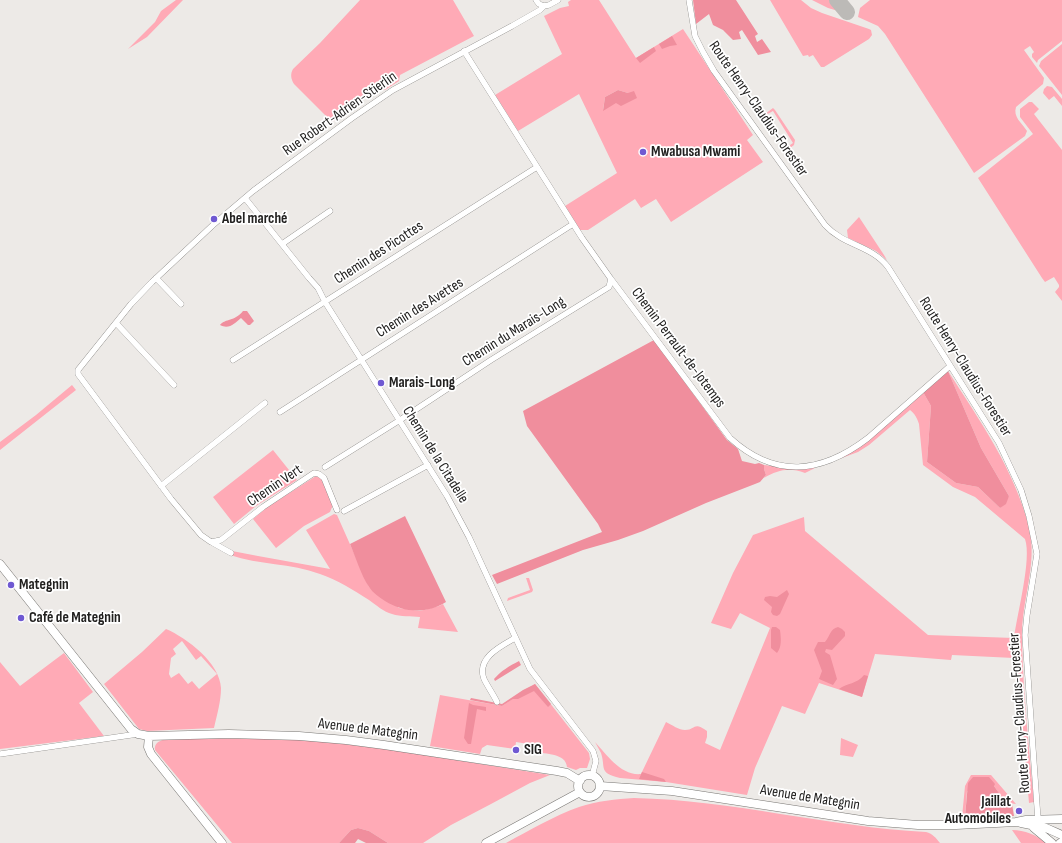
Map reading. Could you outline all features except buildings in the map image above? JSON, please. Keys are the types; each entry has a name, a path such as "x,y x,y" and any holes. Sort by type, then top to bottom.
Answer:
{"main road":[{"path":"0,564 131,729 138,734"},
{"name":"Avenue de Mategnin","path":"138,734 148,736 229,734 299,736 346,740 557,771 567,773 580,781"},
{"path":"148,736 148,747 151,754 222,843"},
{"path":"586,776 592,776 598,780 600,786 598,792 593,796 587,797 580,792 579,785 580,781 586,776"},
{"name":"Avenue de Mategnin","path":"600,786 672,791 898,824 956,825 1016,822 1026,820 1062,835"},
{"path":"486,843 580,792"},
{"name":"Avenue de Mategnin","path":"1035,823 1062,819"},
{"path":"1035,823 1052,843"}],"street":[{"path":"536,0 539,4 544,6"},
{"name":"Rue Robert-Adrien-Stierlin","path":"161,486 78,374 78,370 131,304 156,278 245,198 380,99 407,82 512,26 540,10 544,6 558,0"},
{"name":"Route Henry-Claudius-Forestier","path":"690,0 697,41 707,60 735,101 830,231 843,240 873,253 884,261 999,443 1015,475 1030,516 1035,538 1036,558 1025,634 1035,823"},
{"name":"Chemin Perrault-de-Jotemps","path":"464,51 573,224 612,279 730,438 753,456 775,464 796,467 815,466 830,460 858,446 950,366"},
{"name":"Chemin des Picottes","path":"234,360 537,167"},
{"name":"Chemin de la Citadelle","path":"245,198 318,288 361,360 428,465 463,525 515,638 534,674 594,751 596,761 592,776"},
{"path":"282,244 330,210"},
{"name":"Chemin des Avettes","path":"280,412 573,224"},
{"path":"156,278 181,304"},
{"name":"Chemin du Marais-Long","path":"325,467 491,360 609,287 612,279"},
{"path":"116,323 174,385"},
{"path":"231,553 202,535 161,486 265,403"},
{"path":"344,511 428,465"},
{"name":"Chemin Vert","path":"213,543 221,540 263,507 314,473 319,474 324,478 337,510"},
{"path":"497,702 484,678 483,670 485,661 496,650 515,638"},
{"path":"0,754 42,747 133,736 138,734"}],"shaded area":[{"path":"176,0 183,0 147,37 128,49 155,22 161,11"},
{"path":"360,0 453,0 474,36 400,75 399,81 385,90 379,88 332,122 294,84 291,73 293,69 320,43"},
{"path":"571,0 599,0 636,58 683,29 753,135 747,140 763,162 671,222 656,199 641,208 635,199 588,230 580,230 565,206 617,173 579,94 518,131 495,95 562,54 544,16 560,8 569,6 568,2","holes":["618,90 628,93 603,110 605,97"]},
{"path":"693,0 736,0 758,34 755,36 757,42 762,39 771,52 758,55 742,30 739,32 741,39 733,40 723,30 713,25 709,14 696,24"},
{"path":"770,0 801,0 811,8 822,13 869,29 871,30 872,35 869,39 824,67 821,67 813,55 809,57 808,55 803,56"},
{"path":"812,0 835,0 845,13 828,8"},
{"path":"870,0 1062,0 1062,41 1038,60 1037,63 1032,57 1034,52 1030,46 1024,50 1044,78 1043,84 1016,107 1015,111 1017,117 1027,131 1025,136 974,173 885,34 878,26 858,17 860,8"},
{"path":"672,36 677,45 662,49 659,44"},
{"path":"1062,44 1062,95 1039,66 1041,61"},
{"path":"654,47 656,51 640,63 636,58"},
{"path":"1047,86 1052,87 1062,99 1062,106 1054,96 1049,100 1043,93"},
{"path":"618,90 628,93 634,91 637,98 621,106 616,103 603,111 605,97"},
{"path":"1029,102 1032,102 1039,109 1034,114 1062,150 1062,301 1055,292 1059,285 1054,277 1045,282 978,178 1033,134 1020,117 1020,109"},
{"path":"773,108 795,140 794,145 786,151 784,149 793,143 773,111 764,116"},
{"path":"859,217 887,260 876,251 848,238 847,230"},
{"path":"243,311 247,311 254,321 250,325 248,325 241,318 234,324 226,327 220,325 225,321 236,317"},
{"path":"654,340 727,440 738,449 742,461 764,465 766,475 760,482 706,503 643,531 583,550 497,584 492,575 602,532 598,524 527,426 523,411"},
{"path":"948,371 984,427 1005,465 1015,485 1029,527 1032,555 1022,625 1022,639 1025,700 1034,802 1029,803 1019,686 1014,658 952,655 951,660 875,654 862,697 819,683 805,714 782,706 755,768 747,795 666,782 620,778 608,774 604,769 601,753 595,742 615,764 627,772 641,774 666,722 683,730 689,730 697,726 702,728 707,731 705,743 720,750 770,628 740,613 731,629 711,623 733,573 753,535 804,517 805,531 928,635 1014,638 1027,560 1025,539 975,497 953,487 923,465 919,424 916,416 910,410 869,445 858,452 831,462 861,446 923,392 931,406 927,462 956,483 978,487 1000,508 1009,496 981,448"},
{"path":"948,371 981,448 1009,496 1006,504 1000,508 978,487 956,483 927,462 931,406 923,392"},
{"path":"72,385 76,390 0,450 0,442"},
{"path":"273,450 297,480 256,506 234,524 213,497"},
{"path":"764,465 797,469 815,468 805,473 794,470 784,470 764,478 766,475"},
{"path":"316,476 321,478 333,505 330,512 304,526 276,548 253,519 266,508"},
{"path":"334,514 337,515 369,587 399,608 420,611 443,604 458,632 418,628 420,617 399,616 389,613 333,579 309,570 252,561 230,555 232,551 330,569 306,530"},
{"path":"405,516 446,602 431,609 408,610 400,608 376,595 366,582 350,544"},
{"path":"526,578 529,578 533,590 532,592 507,601 508,598 530,590"},
{"path":"787,590 789,594 780,614 777,616 773,615 771,612 772,607 764,600 765,597 777,597"},
{"path":"772,627 776,627 780,630 781,639 779,651 777,653 771,648"},
{"path":"838,627 845,632 845,636 832,650 826,649 825,652 830,655 837,679 833,685 819,679 822,671 814,650 818,642 825,642 832,631"},
{"path":"166,629 183,638 201,652 217,674 201,656 196,660 182,641 173,649 176,654 171,658 169,674 171,678 179,673 188,684 192,681 199,689 217,674 221,688 220,703 214,728 147,731 139,729 104,684 142,652"},
{"path":"64,653 93,692 79,703 104,736 0,749 0,662 20,686"},
{"path":"519,661 521,665 495,681 494,679 499,674"},
{"path":"864,675 868,676 862,697 839,689 855,682"},
{"path":"535,684 589,753 590,759 587,768 580,768 576,770 567,767 566,762 559,757 535,752 535,745 516,742 515,749 487,745 482,748 480,754 430,746 440,695 502,706"},
{"path":"535,684 551,704 548,707 534,691 518,699 513,699 502,706 470,700 471,698 502,704"},
{"path":"469,703 486,707 486,711 477,709 471,744 468,744 464,738"},
{"path":"187,738 243,738 318,741 363,746 550,775 530,783 451,825 423,843 388,843 369,831 358,828 351,830 339,843 232,843 155,750 155,746 162,740"},
{"path":"841,738 858,745 853,757 840,755"},
{"path":"642,772 664,779 666,782 639,779"},
{"path":"971,775 991,775 1016,804 1012,804 1006,800 994,786 967,791 965,817 962,817 965,786"},
{"path":"973,777 989,777 995,784 994,786 1004,800 1012,804 1014,816 965,817 968,783"},
{"path":"634,798 708,803 853,825 926,832 936,838 940,843 506,843 551,819 579,807 593,803"},
{"path":"358,828 369,831 388,843 366,843 358,839 355,843 339,843 351,830"},
{"path":"1012,830 1030,834 1046,843 1021,843"}],"taxiway":[{"path":"837,0 847,12"}],"place":[{"name":"Mwabusa Mwami","path":"643,152"},
{"name":"Abel marché","path":"214,219"},
{"name":"Marais-Long","path":"381,383"},
{"name":"Mategnin","path":"11,585"},
{"name":"Café de Mategnin","path":"21,618"},
{"name":"SIG","path":"516,750"},
{"name":"Jaillat Automobiles","path":"1019,811"}]}
